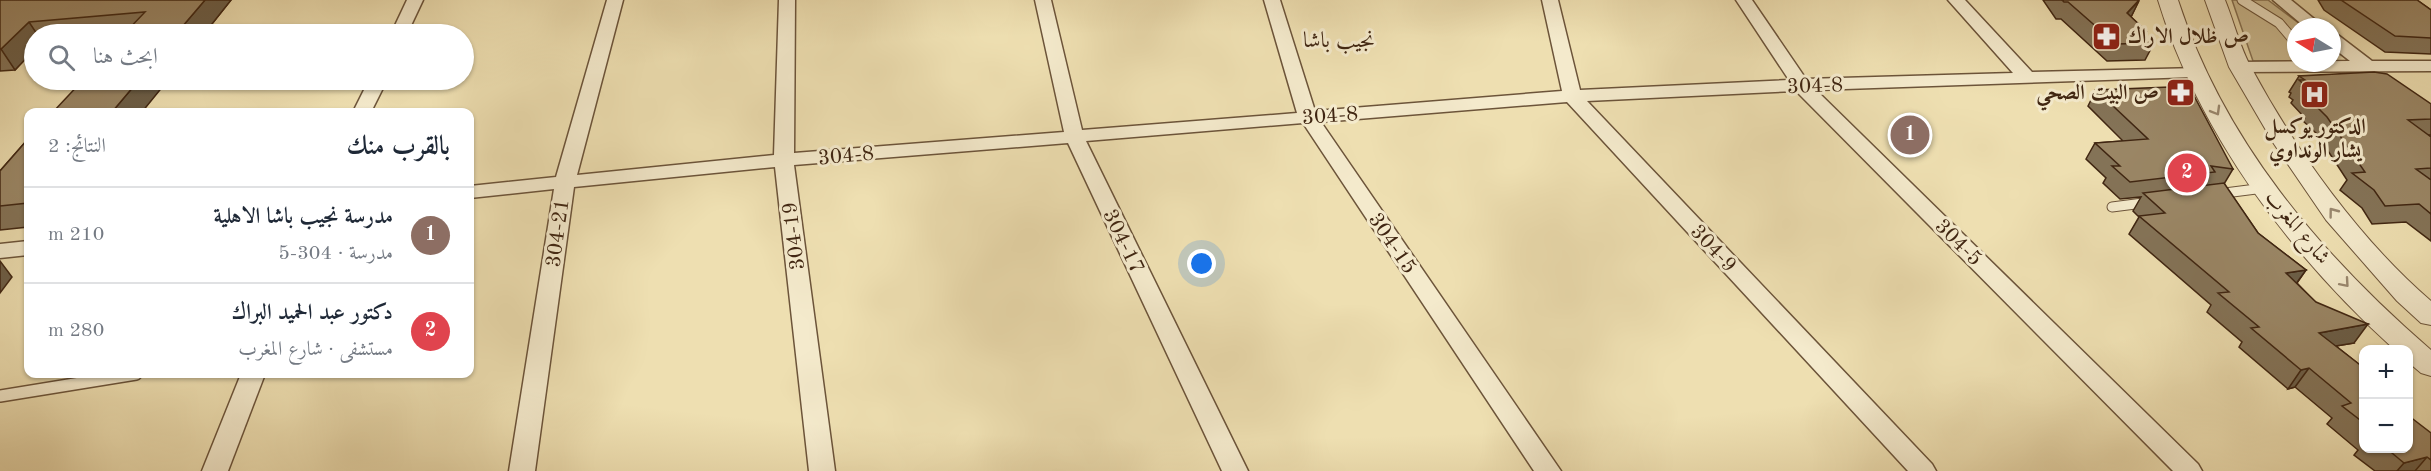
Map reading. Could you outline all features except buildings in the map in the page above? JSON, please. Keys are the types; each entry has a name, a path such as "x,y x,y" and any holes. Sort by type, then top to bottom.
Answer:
{"street":[{"path":"404,24 415,0"},
{"name":"304-21","path":"522,471 565,181 615,0"},
{"name":"304-19","path":"787,0 784,160 822,471"},
{"name":"304-17","path":"1043,0 1074,136 1235,471"},
{"name":"304-15","path":"1272,0 1307,116 1548,471"},
{"path":"1550,0 1572,96"},
{"name":"304-5","path":"1744,0 1801,85 2189,471"},
{"path":"1956,0 2027,76"},
{"name":"شارع المغرب","path":"2168,0 2193,72 2232,139 2265,188 2358,299 2431,366"},
{"name":"شارع المغرب","path":"2215,0 2240,67 2286,144 2335,215 2408,295 2431,316"},
{"path":"2281,0 2304,18"},
{"path":"2341,46 2395,86"},
{"path":"2240,67 2431,66"},
{"name":"304-8","path":"474,192 784,160 1572,96 2027,76 2193,72"},
{"path":"364,108 373,90"},
{"name":"304-9","path":"1572,96 1923,471"},
{"path":"0,251 24,248"},
{"path":"215,471 252,378"}],"lane":[{"path":"2242,0 2280,23 2287,32"},
{"path":"2206,195 2265,188"},
{"path":"2112,207 2159,201"},
{"path":"0,396 111,378"}],"shaded area":[{"path":"2232,0 2268,0 2292,18 2287,18 2287,61 2253,61"}],"place":[{"name":"ص ظلال الاراك","path":"2107,36"},
{"name":"ص البيت الصحي","path":"2180,92"},
{"name":"الدكتور يوكسل يشار الونداوي","path":"2315,95"},
{"name":"مدرسة نجيب باشا الاهلية","path":"1910,135"},
{"name":"دكتور عبد الحميد البراك","path":"2187,173"}],"district":[{"name":"نجيب باشا","path":"1339,39"}]}
